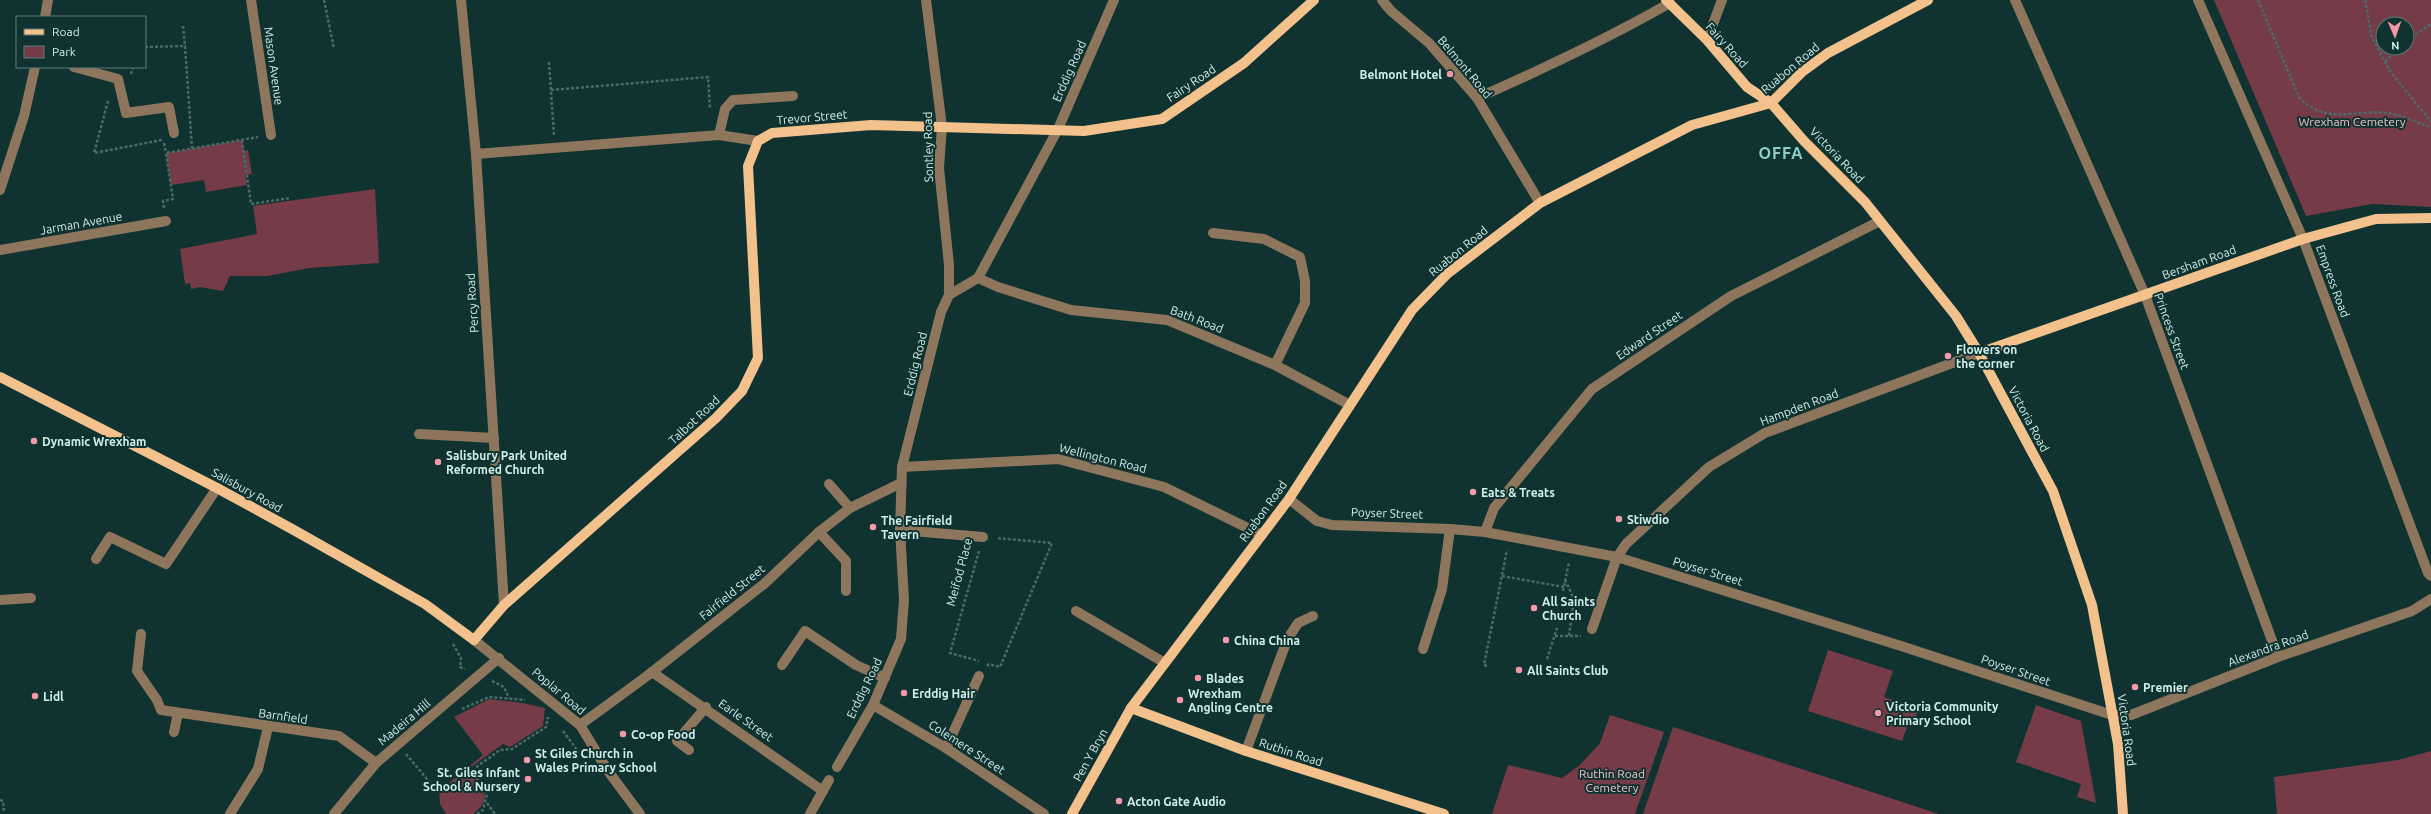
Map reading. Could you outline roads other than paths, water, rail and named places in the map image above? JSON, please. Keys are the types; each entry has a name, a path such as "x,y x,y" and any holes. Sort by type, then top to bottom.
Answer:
{"main road":[{"name":"Fairy Road","path":"1058,130 1084,131 1162,119 1244,63 1314,0"},
{"name":"Ruabon Road","path":"1131,708 1289,499 1412,310 1447,274 1540,203 1692,125 1771,103 1802,72 1828,53 1928,0"},
{"name":"Fairy Road","path":"1668,1 1707,40 1747,87 1771,103"},
{"name":"Victoria Road","path":"1771,103 1880,221 1956,316 1979,353 2053,491 2092,605 2118,744 2123,814"},
{"name":"Trevor Street","path":"758,141 772,133 870,124 1058,130"},
{"name":"Talbot Road","path":"474,640 504,605 716,418 742,391 758,358 748,166 758,141"},
{"name":"Bersham Road","path":"1979,353 2303,239 2376,219 2431,218"},
{"name":"Salisbury Road","path":"0,377 217,488 425,604 474,640"},
{"name":"Ruthin Road","path":"1131,708 1246,751 1444,814"},
{"name":"Pen Y Bryn","path":"1072,814 1131,708"}],"street":[{"path":"45,16 48,0"},
{"name":"Mason Avenue","path":"251,0 271,135"},
{"name":"Percy Road","path":"461,0 476,154 504,605"},
{"name":"Sontley Road","path":"926,0 942,127 940,168 949,264 949,294"},
{"name":"Erddig Road","path":"978,278 1058,130 1114,0"},
{"name":"Belmont Road","path":"1382,0 1392,11 1430,43 1477,98 1540,203"},
{"path":"1707,40 1722,0"},
{"name":"Princess Street","path":"2015,0 2145,295 2278,657"},
{"name":"Empress Road","path":"2198,0 2303,239 2428,573 2431,576"},
{"path":"1477,98 1559,62 1595,41 1611,36 1668,1"},
{"path":"0,190 24,116 35,68"},
{"path":"78,68 114,78 119,82 126,113 170,108 174,133"},
{"path":"715,136 724,109 733,100 793,96"},
{"path":"476,154 715,136 758,141"},
{"name":"Jarman Avenue","path":"0,250 166,221"},
{"name":"Edward Street","path":"1485,532 1494,508 1592,389 1731,296 1880,221"},
{"path":"1213,234 1264,239 1300,256 1306,281 1305,303 1275,365"},
{"path":"949,294 978,278"},
{"name":"Bath Road","path":"978,278 998,287 1071,310 1167,320 1275,365 1350,405"},
{"name":"Erddig Road","path":"837,767 873,705 901,639 904,600 900,530 902,467 941,312 949,294"},
{"name":"Hampden Road","path":"1592,630 1618,557 1626,544 1709,467 1765,433 1979,353"},
{"path":"419,434 494,438"},
{"name":"Wellington Road","path":"902,467 1058,459 1164,487 1262,535"},
{"name":"Fairfield Street","path":"580,725 652,672 764,584 819,532 850,508 901,483"},
{"path":"829,484 850,508"},
{"path":"96,559 110,537 166,564 217,488"},
{"name":"Poyser Street","path":"1289,499 1317,520 1332,525 1450,529 1485,532 1618,557 1898,644 2112,715"},
{"path":"1423,649 1442,589 1450,529"},
{"name":"Meifod Place","path":"900,530 983,537"},
{"path":"819,532 846,561 846,591"},
{"path":"0,600 31,598"},
{"name":"Alexandra Road","path":"2112,715 2131,715 2278,657 2412,611 2431,599"},
{"path":"1076,611 1165,663"},
{"path":"1246,751 1287,640 1298,623 1313,616"},
{"path":"782,665 805,631 856,665 885,678"},
{"name":"Barnfield","path":"141,634 137,672 157,700 161,710 268,727 339,736 376,763"},
{"name":"Poplar Road","path":"474,640 499,658 580,725 608,771 640,814"},
{"name":"Madeira Hill","path":"334,814 376,763 499,658"},
{"name":"Earle Street","path":"652,672 706,707 824,791"},
{"path":"946,748 980,676"},
{"name":"Colemere Street","path":"873,705 946,748 1044,814"},
{"path":"689,750 677,740 706,707"},
{"path":"174,732 178,713"},
{"path":"230,814 258,769 268,727"},
{"path":"810,814 830,780"}],"place":[{"name":"Belmont Hotel","path":"1450,74"},
{"name":"Flowers on the corner","path":"1948,356"},
{"name":"Dynamic Wrexham","path":"34,441"},
{"name":"Salisbury Park United Reformed Church","path":"438,462"},
{"name":"Eats & Treats","path":"1473,492"},
{"name":"Stiwdio","path":"1619,519"},
{"name":"The Fairfield Tavern","path":"873,527"},
{"name":"All Saints Church","path":"1534,608"},
{"name":"China China","path":"1226,640"},
{"name":"All Saints Club","path":"1519,670"},
{"name":"Blades","path":"1198,678"},
{"name":"Premier","path":"2135,687"},
{"name":"Erddig Hair","path":"904,693"},
{"name":"Lidl","path":"35,696"},
{"name":"Wrexham Angling Centre","path":"1180,700"},
{"name":"Victoria Community Primary School","path":"1878,713"},
{"name":"Co-op Food","path":"623,734"},
{"name":"St Giles Church in Wales Primary School","path":"527,760"},
{"name":"St. Giles Infant School & Nursery","path":"528,779"},
{"name":"Acton Gate Audio","path":"1119,801"}],"district":[{"name":"OFFA","path":"1781,153"}],"park label":[{"name":"Wrexham Cemetery","path":"2352,121"},
{"name":"Ruthin Road Cemetery","path":"1612,780"}]}
